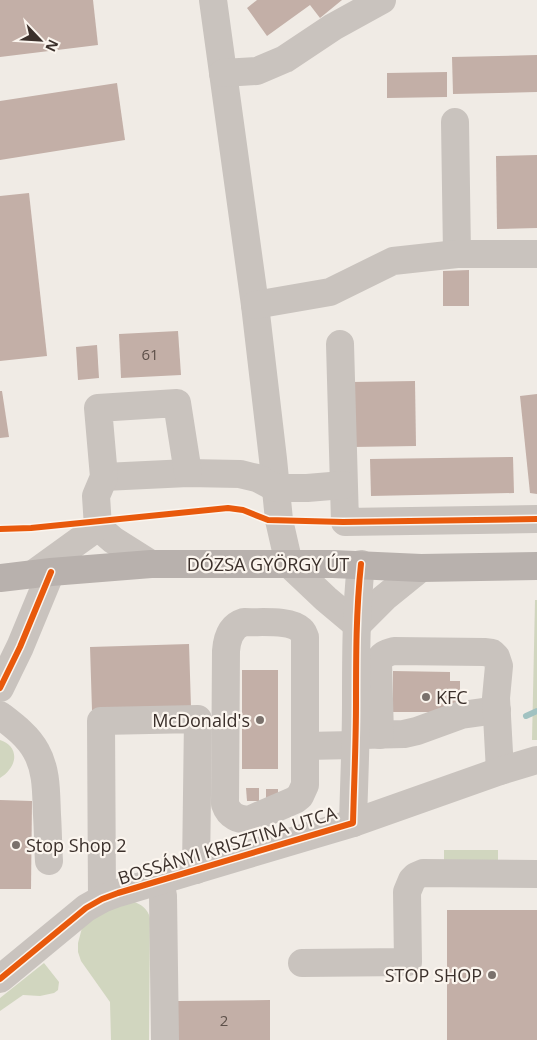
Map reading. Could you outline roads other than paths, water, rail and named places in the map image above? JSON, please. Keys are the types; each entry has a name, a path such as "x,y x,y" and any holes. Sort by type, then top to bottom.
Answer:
{"main road":[{"name":"DÓZSA GYÖRGY ÚT","path":"0,578 151,564 361,564 421,568 537,566"}],"street":[{"path":"213,0 254,304 279,520 289,564 357,625 384,598 421,568"},
{"path":"223,73 256,71 285,59 333,27 382,0"},
{"path":"454,122 457,254"},
{"path":"254,304 330,292 393,261 457,254 537,254"},
{"path":"340,344 345,522 537,519"},
{"path":"151,564 113,540 98,527 96,496 104,477 98,408 176,403 188,473"},
{"path":"104,477 188,473 240,474 257,478 276,488 343,485"},
{"path":"0,688 10,646 42,573 98,527"},
{"name":"BOSSÁNYI KRISZTINA UTCA","path":"0,979 86,908 102,899 353,822 364,738 357,625 361,564"},
{"path":"244,622 284,623 291,624 302,630 305,637 305,746 306,785 300,796 295,800 251,818 241,819 232,815 227,810 225,804 226,651 228,636 239,624 244,622"},
{"path":"364,738 378,663 381,656 394,651 492,653 496,657 499,666 496,698 500,772"},
{"path":"305,746 404,734 460,715 497,710"},
{"path":"0,715 28,740 40,760 46,788 49,861"},
{"path":"102,899 101,721 198,719 196,870"},
{"path":"353,822 537,760"},
{"path":"302,963 408,962 407,892 412,880 416,876 423,874 537,874"},
{"path":"160,881 163,896 165,1040"}],"waterway":[{"path":"526,716 537,711"}],"place":[{"name":"KFC","path":"426,697"},
{"name":"McDonald's","path":"260,720"},
{"name":"Stop Shop 2","path":"16,845"},
{"name":"STOP SHOP","path":"492,975"}]}
